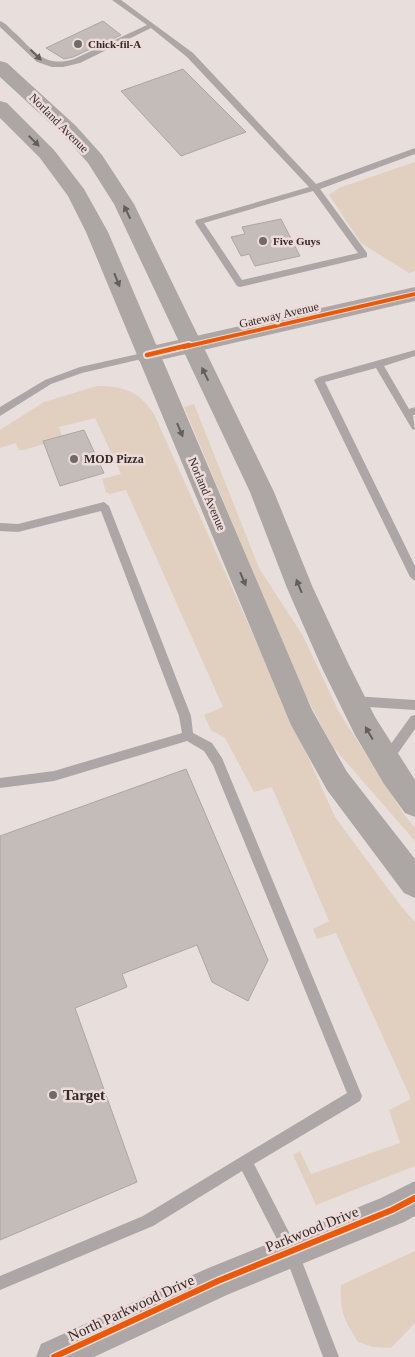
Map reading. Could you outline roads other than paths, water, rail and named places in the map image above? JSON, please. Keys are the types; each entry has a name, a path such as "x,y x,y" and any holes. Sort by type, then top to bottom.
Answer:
{"main road":[{"name":"Norland Avenue","path":"0,67 69,130 95,159 124,204 262,492 300,588 336,668 394,775 415,803"},
{"name":"Norland Avenue","path":"0,107 47,154 77,194 97,232 300,716 337,781 415,883"}],"street":[{"name":"Gateway Avenue","path":"148,354 191,346 415,294"},
{"name":"Parkwood Drive","path":"218,1281 392,1210 415,1198"},
{"name":"North Parkwood Drive","path":"54,1357 218,1281"}],"lane":[{"path":"116,0 190,54 315,188 364,255 240,284 199,222 315,188 415,152"},
{"path":"0,23 40,60 52,65 63,65 77,61 152,25"},
{"path":"415,353 319,380 415,577"},
{"path":"0,412 48,382 80,370 148,354"},
{"path":"378,364 411,412 415,426"},
{"path":"0,527 18,528 104,506 185,716 188,736"},
{"path":"353,701 415,705"},
{"path":"386,760 415,720"},
{"path":"0,783 54,776 188,736 208,747 218,762 354,1096 148,1221 0,1283"},
{"path":"245,1161 291,1251 331,1357"}],"place":[{"name":"Chick-fil-A","path":"78,44"},
{"name":"Five Guys","path":"263,241"},
{"name":"MOD Pizza","path":"74,459"},
{"name":"Target","path":"53,1095"}]}
